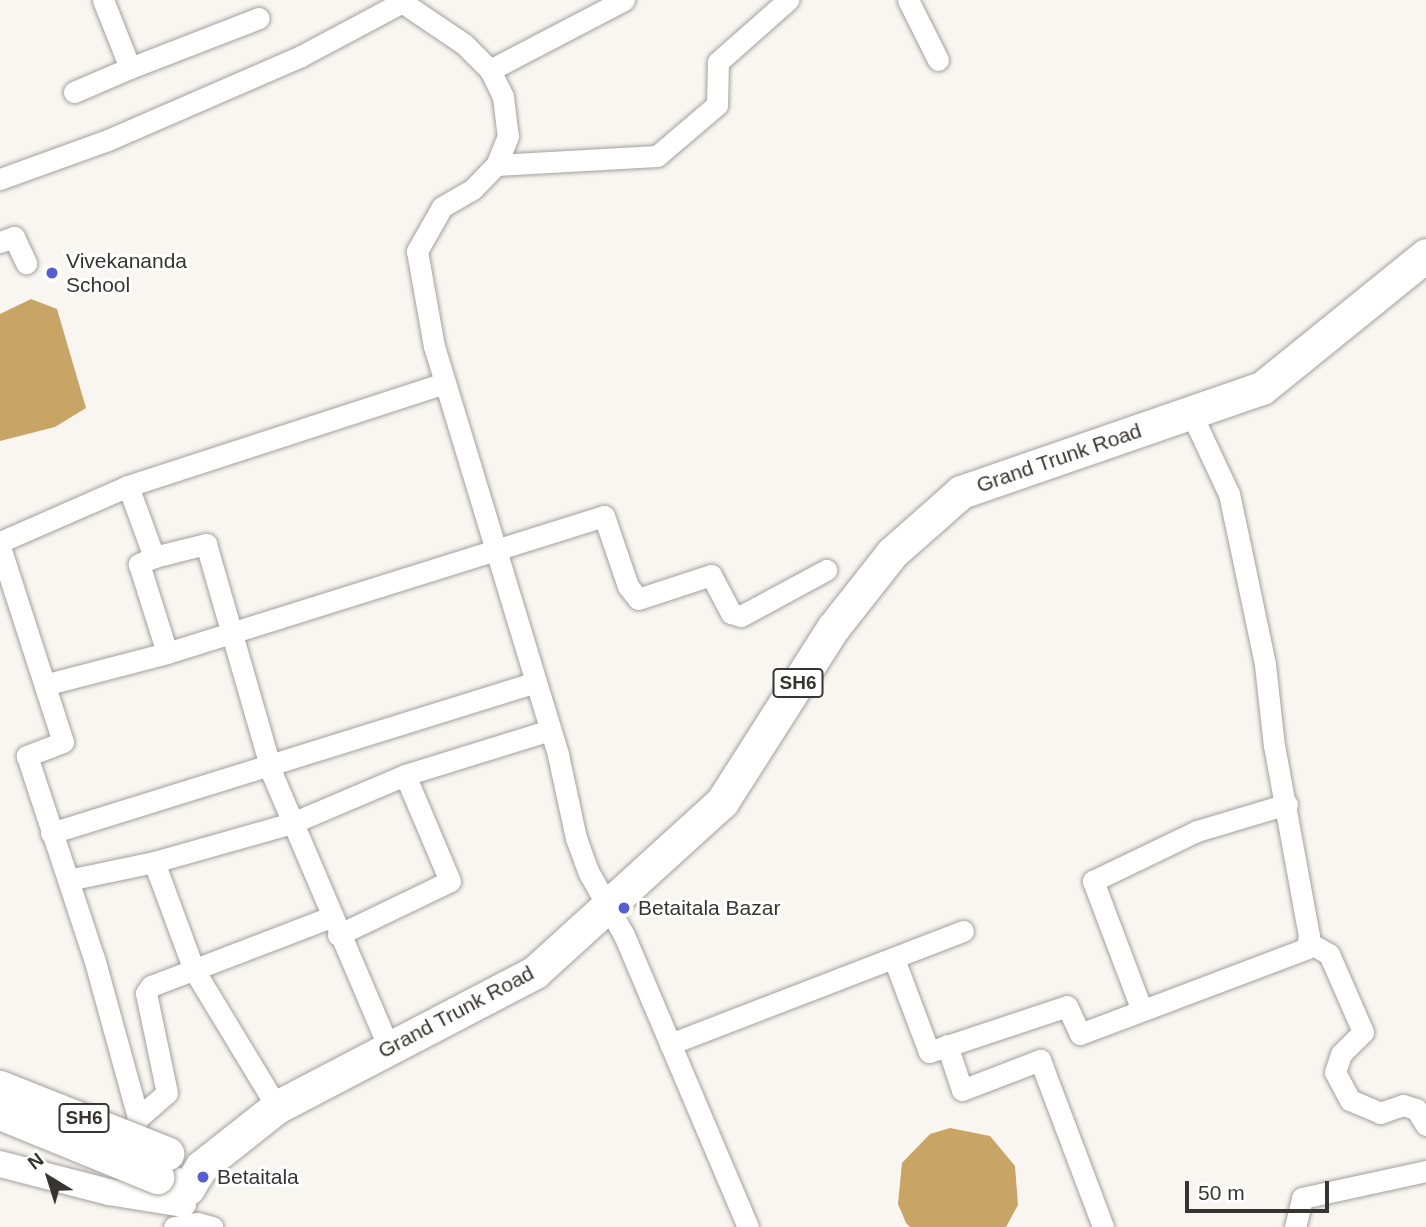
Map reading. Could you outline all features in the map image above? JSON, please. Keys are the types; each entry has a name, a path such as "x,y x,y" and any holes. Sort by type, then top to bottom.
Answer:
{"main road":[{"name":"Grand Trunk Road","path":"183,1206 277,1107 535,972 609,908 722,802 833,628 892,553 961,492 1262,388 1426,255"},
{"name":"SH6","path":"0,1087 162,1165 183,1206"},
{"name":"SH6","path":"0,1114 162,1165"}],"street":[{"path":"103,0 130,68"},
{"path":"489,70 624,0"},
{"path":"496,165 657,156 717,105 718,62 788,0"},
{"path":"908,0 938,60"},
{"path":"0,179 108,140 302,56 401,1 464,44 489,70 503,97 509,136 496,165 473,189 442,207 417,251 445,383 550,730 576,838 670,1044 748,1227"},
{"path":"74,92 259,18"},
{"path":"0,242 14,237 26,263"},
{"path":"0,542 128,486 445,383"},
{"path":"894,959 929,1052 1067,1006 1080,1034 1141,1008 1296,955 1307,948 1287,803 1274,746 1265,664 1229,494 1191,412"},
{"path":"128,486 153,557"},
{"path":"48,684 229,636 604,516 628,586 638,599 711,576 731,613 741,616 826,570"},
{"path":"167,653 139,564 153,557 206,544 229,636 270,764 335,926 389,1048"},
{"path":"0,547 48,684 63,742 27,756 94,958 138,1118"},
{"path":"51,833 536,682"},
{"path":"68,880 154,862 292,823 405,775 550,730"},
{"path":"109,1192 138,1118 167,1093 146,993 151,986 335,926 450,881 405,775"},
{"path":"1141,1008 1093,881 1197,831 1287,803"},
{"path":"154,862 194,970 277,1107"},
{"path":"670,1044 962,931"},
{"path":"1308,942 1329,954 1363,1032 1341,1054 1335,1072 1350,1100 1380,1112 1403,1105 1416,1109 1426,1125"},
{"path":"947,1045 962,1090 1040,1060 1103,1227"},
{"path":"0,1164 109,1192 183,1206 212,1227"},
{"path":"1295,1227 1301,1198 1426,1171"}],"shaded area":[{"path":"31,299 57,309 86,408 55,427 0,441 0,314"},
{"path":"950,1128 990,1136 1015,1166 1018,1205 1006,1227 910,1227 906,1223 898,1204 902,1163 930,1134"}],"place":[{"name":"Vivekananda School","path":"52,273"},
{"name":"Betaitala Bazar","path":"624,908"},
{"name":"Betaitala","path":"203,1177"}]}
